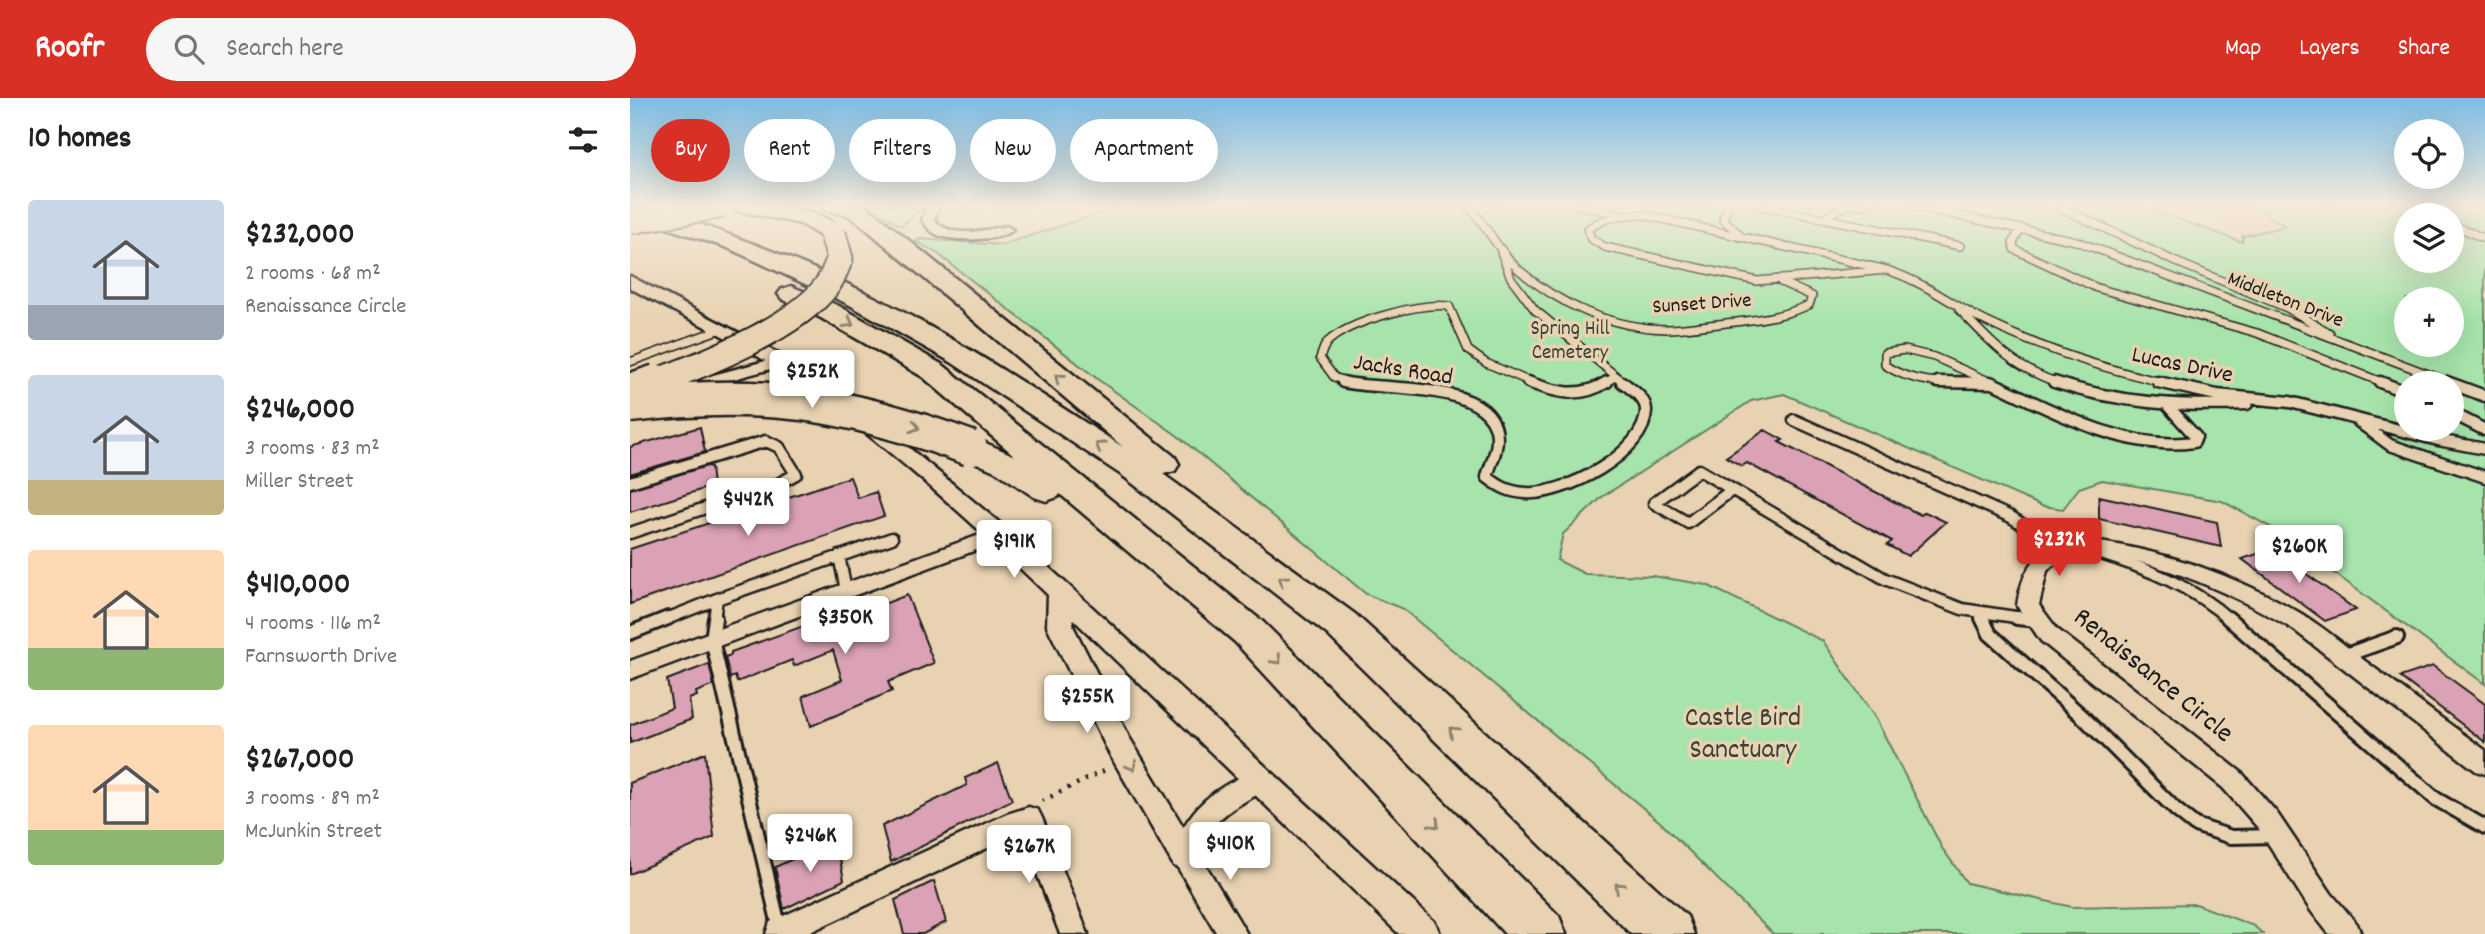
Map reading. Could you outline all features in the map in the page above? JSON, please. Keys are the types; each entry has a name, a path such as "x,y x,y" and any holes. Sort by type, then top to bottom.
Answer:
{"highway":[{"path":"681,244 830,312 933,371 1250,632 1540,934"},
{"path":"738,244 857,298 961,356 1135,469 1192,510 1341,624 1668,934"},
{"path":"630,392 718,357 764,333 811,301 824,288 841,261 841,244"},
{"path":"898,244 1175,473 1192,510"},
{"path":"630,404 710,396 808,400 881,417 970,447 1009,464 1250,632"}],"street":[{"path":"630,281 780,362 895,446 999,534 1423,934"},
{"path":"630,404 780,362"},
{"path":"630,670 999,534"},
{"path":"2074,550 2112,549 2177,565 2293,619 2485,764"},
{"name":"Renaissance Circle","path":"2074,550 2044,560 2032,581 2028,606 2049,635 2232,780 2278,836 2321,902 2347,934"},
{"path":"1061,593 1060,626 1119,745 1233,934"},
{"path":"1185,856 1188,840 1204,815 1222,800 1261,780"},
{"path":"780,933 1029,818 1074,934"}],"lane":[{"name":"Sunset Drive","path":"1495,244 1501,252 1558,300 1588,314 1622,323 1667,329 1776,317 1796,312 1809,305 1812,296 1797,287 1777,281"},
{"path":"1600,244 1757,281 1887,270"},
{"name":"Lucas Drive","path":"1772,244 1911,278 2018,336 2112,371 2217,395 2290,402 2438,440 2485,449"},
{"path":"1950,244 1960,246"},
{"path":"2013,244 2023,256 2097,289 2257,333 2394,387"},
{"name":"Middleton Drive","path":"2084,244 2485,396"},
{"path":"2138,244 2287,308 2314,321 2342,341"},
{"name":"Jacks Road","path":"1501,252 1511,278 1535,310 1616,376 1641,397 1646,410 1642,425 1630,443 1606,466 1572,484 1539,495 1512,494 1494,486 1487,477 1497,438 1490,414 1448,394 1422,389 1358,385 1340,381 1328,371 1320,358 1324,344 1341,333 1433,303 1449,306 1469,352 1547,387 1570,394 1583,393 1616,376"},
{"path":"1952,301 1987,339 2017,365 2038,376 2120,400 2168,406 2253,404 2263,401"},
{"path":"630,362 721,329"},
{"path":"1995,383 1935,381 1900,374 1885,365 1885,353 1902,349 1919,351 1995,383 2118,435 2169,446 2194,442 2196,437 2192,430 2168,406"},
{"path":"2353,418 2390,445 2485,477"},
{"path":"1794,419 2011,517 2044,537 2074,550 2156,573 2210,602 2436,799 2485,827"},
{"path":"2464,419 2485,430"},
{"path":"630,482 766,441 779,447 796,474 778,484 630,533"},
{"path":"1732,490 1688,523 1654,503 1699,470 1885,579 1936,601 1979,613 2038,620"},
{"path":"630,632 892,538"},
{"path":"839,556 846,590"},
{"path":"717,599 712,640 780,933"},
{"path":"1979,613 1990,634 2195,825 2231,837 2278,836"},
{"path":"2343,656 2397,637"}],"path":[{"path":"1064,789 1112,767"}],"green space":[{"path":"921,244 2394,244 2394,273 2464,273 2464,244 2485,244 2485,684 2276,530 2222,501 2102,480 2079,488 2063,509 2042,506 1784,394 1751,401 1602,497 1563,534 1557,560 1585,574 1653,576 1707,585 1823,641 1876,719 1942,848 1967,883 2072,907 2196,904 2254,926 2263,934 1773,934 1660,822 1403,609 1366,594 1178,436 1100,381 938,254"}],"building":[{"path":"700,427 705,452 630,474 630,447"},
{"path":"1765,430 1783,440 1779,442 1893,501 1921,515 1925,512 1946,522 1908,556 1887,545 1892,541 1747,463 1742,466 1726,457"},
{"path":"711,467 713,486 630,512 630,489"},
{"path":"850,477 858,498 876,492 884,516 630,604 630,549"},
{"path":"2099,496 2217,522 2221,547 2099,519"},
{"path":"2272,549 2356,610 2325,621 2242,559"},
{"path":"907,595 934,663 888,682 892,691 811,726 803,696 842,680 833,650 794,666 792,660 737,682 735,676 730,678 725,657 731,655 731,652 812,623 813,627 820,624 822,628"},
{"path":"709,664 714,685 696,692 697,696 689,699 692,719 630,743 630,725 672,708 667,680"},
{"path":"2433,666 2485,704 2485,742 2400,677"},
{"path":"705,753 714,837 630,874 630,783"},
{"path":"998,763 1012,800 891,862 882,826 967,785 965,778"},
{"path":"836,839 844,880 784,909 775,867"},
{"path":"934,881 946,922 923,934 904,934 895,900"}],"park label":[{"name":"Spring Hill Cemetery","path":"1570,342"},
{"name":"Castle Bird Sanctuary","path":"1743,736"}]}
